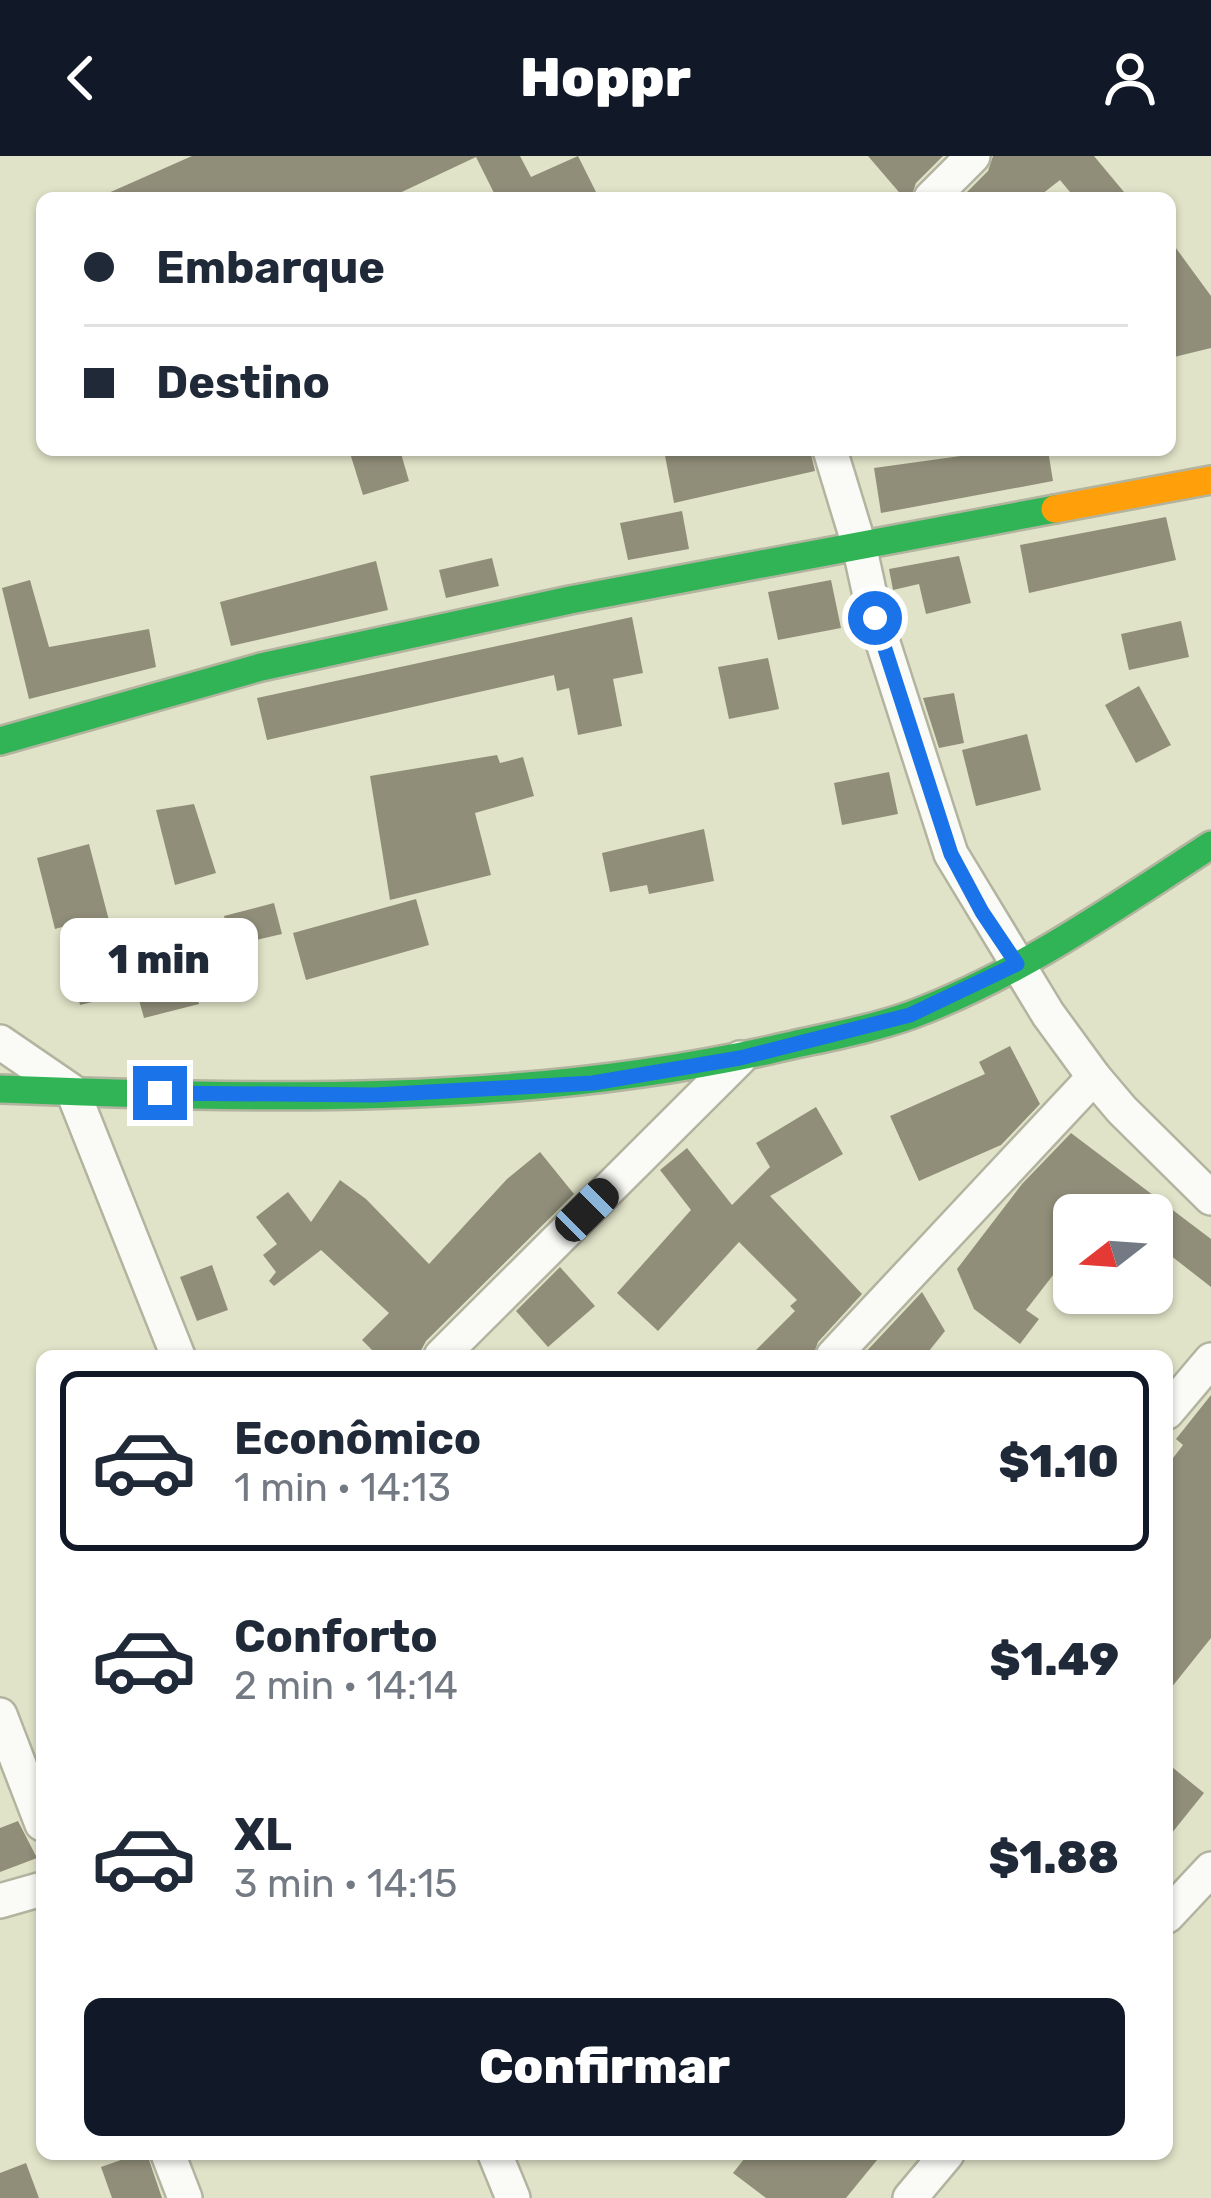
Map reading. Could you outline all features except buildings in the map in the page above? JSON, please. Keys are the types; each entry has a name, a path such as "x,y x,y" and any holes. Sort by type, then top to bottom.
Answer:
{"main road":[{"path":"0,741 261,667 570,600 1211,480"},
{"path":"0,1089 375,1095 593,1083 740,1058 910,1015 1017,964 1211,845"}],"street":[{"path":"937,192 973,156"},
{"path":"832,456 875,618 951,854 982,912 1094,1077 1211,1198"},
{"path":"0,1042 74,1092 176,1350"},
{"path":"447,1350 740,1058"},
{"path":"839,1350 1094,1077"},
{"path":"1173,1405 1211,1360"},
{"path":"0,1714 36,1808"},
{"path":"1173,1910 1211,1869"},
{"path":"0,1901 36,1891"},
{"path":"171,2160 185,2198"},
{"path":"910,2198 942,2160"}],"traffic: fast":[{"path":"0,741 261,667 570,600 1055,509"},
{"path":"0,1089 290,1096 483,1090 675,1068 770,1050 876,1026 951,999 1066,938 1211,845"}],"traffic: slow":[{"path":"1055,509 1211,480"}],"route":[{"path":"160,1093 375,1095 593,1083 740,1058 910,1015 1017,964 951,854 875,618"}]}
